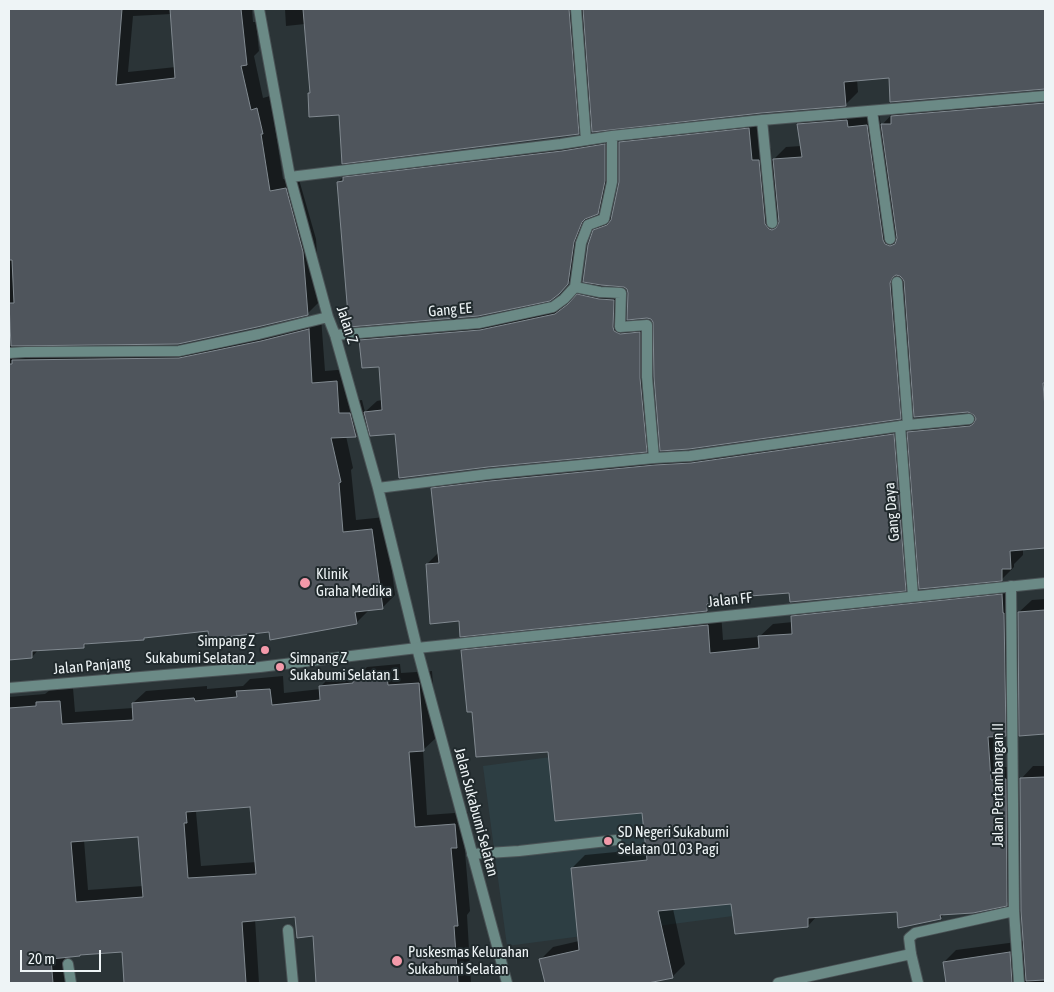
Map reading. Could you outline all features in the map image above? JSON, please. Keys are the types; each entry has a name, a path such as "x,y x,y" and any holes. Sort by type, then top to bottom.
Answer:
{"street":[{"name":"Jalan Z","path":"258,9 290,177 328,317 335,335 378,488 417,648"},
{"path":"576,9 586,140"},
{"path":"290,177 612,136 762,120 1045,96"},
{"path":"872,111 890,239"},
{"path":"762,120 772,223"},
{"path":"612,136 612,182 604,219 588,225 581,243 575,287 600,292 621,293 620,327 647,325 647,377 654,458"},
{"name":"Gang Daya","path":"897,282 913,596"},
{"name":"Gang EE","path":"335,335 479,323 553,307 564,300 575,287"},
{"path":"9,353 179,351 328,317"},
{"path":"378,488 489,474 690,456 904,426 969,419"},
{"name":"Jalan FF","path":"417,648 1045,583"},
{"name":"Jalan Pertambangan II","path":"1011,586 1014,911 1019,983"},
{"name":"Jalan Panjang","path":"9,688 260,667 417,648"},
{"name":"Jalan Sukabumi Selatan","path":"417,648 507,983"},
{"path":"472,854 519,851 616,840"},
{"path":"918,983 909,938 915,933 1014,911"},
{"path":"288,930 293,983"},
{"path":"778,983 911,954"},
{"path":"68,964 71,983"}],"shaded area":[{"name":"SD Negeri Sukabumi Selatan 01 03 Pagi","path":"709,736 733,916 507,946 483,766"}],"building":[{"path":"9,9 122,9 116,85 175,78 170,9 241,9 247,65 241,66 251,110 257,108 263,134 261,134 270,191 286,188 303,252 308,315 178,344 11,346 9,303 14,303 12,260 9,260"},
{"path":"303,9 569,9 579,134 342,164 339,115 309,117 308,93 310,93"},
{"path":"583,9 1045,9 1045,89 890,102 889,78 844,82 846,106 761,113 592,132"},
{"path":"1045,103 1045,383 1043,383 1045,408 1045,548 1010,551 1011,569 1002,569 1002,581 919,589 907,432 970,426 976,419 974,415 968,412 914,417 904,281 900,276 896,275 893,277 890,283 901,419 689,449 660,451 654,377 653,322 647,318 627,320 628,293 624,287 583,282 588,245 593,230 607,225 611,220 619,182 619,142 749,128 752,160 759,160 765,224 772,230 776,228 779,222 773,159 802,157 797,124 847,120 848,127 867,125 883,240 885,244 890,246 895,244 897,238 881,124 891,124 891,116"},
{"path":"605,144 605,181 598,214 582,222 574,242 568,284 550,301 478,316 349,327 337,182 343,181 343,177 562,151"},
{"path":"577,294 614,300 614,331 620,334 640,332 640,378 647,452 488,467 399,478 395,434 370,436 364,412 382,410 379,367 362,368 359,340 480,330 555,314"},
{"path":"309,329 312,383 337,381 339,413 350,413 356,437 331,438 341,482 339,483 343,532 372,529 383,609 355,612 357,624 270,640 269,632 209,639 208,631 144,638 144,640 84,644 84,648 32,651 32,658 9,660 9,364 12,364 12,360 179,358"},
{"path":"894,434 906,591 790,602 789,593 737,597 737,602 707,604 707,611 460,637 459,621 430,624 426,564 439,563 431,488 691,463"},
{"path":"1002,594 1006,736 988,737 991,780 1006,779 1007,906 973,913 940,915 941,919 898,928 897,912 808,918 808,927 735,934 731,904 658,911 673,978 648,983 545,983 539,959 579,950 571,868 647,860 642,813 555,821 548,752 476,757 472,712 467,712 461,650 708,625 710,653 759,648 758,636 792,634 791,616"},
{"path":"1045,610 1045,734 1019,736 1018,612"},
{"path":"387,676 388,685 419,683 424,751 409,752 415,827 455,824 457,848 451,848 458,926 454,926 458,983 316,983 313,936 297,938 295,917 242,922 246,983 124,983 122,952 51,959 53,983 9,983 9,708 36,706 36,702 60,701 62,724 133,720 132,703 194,698 195,701 237,697 236,691 270,689 272,705 320,700 319,686 353,683 353,680","holes":["250,807 256,874 188,878 184,823 187,823 186,812","138,837 143,897 76,902 71,842"]},
{"path":"1045,777 1045,980 1026,981 1021,911 1020,778"},
{"path":"1010,952 1012,983 946,983 943,962"}],"place":[{"name":"Klinik Graha Medika","path":"305,583"},
{"name":"Simpang Z Sukabumi Selatan 2","path":"265,650"},
{"name":"Simpang Z Sukabumi Selatan 1","path":"280,667"},
{"name":"SD Negeri Sukabumi Selatan 01 03 Pagi","path":"608,841"},
{"name":"Puskesmas Kelurahan Sukabumi Selatan","path":"397,961"}]}
